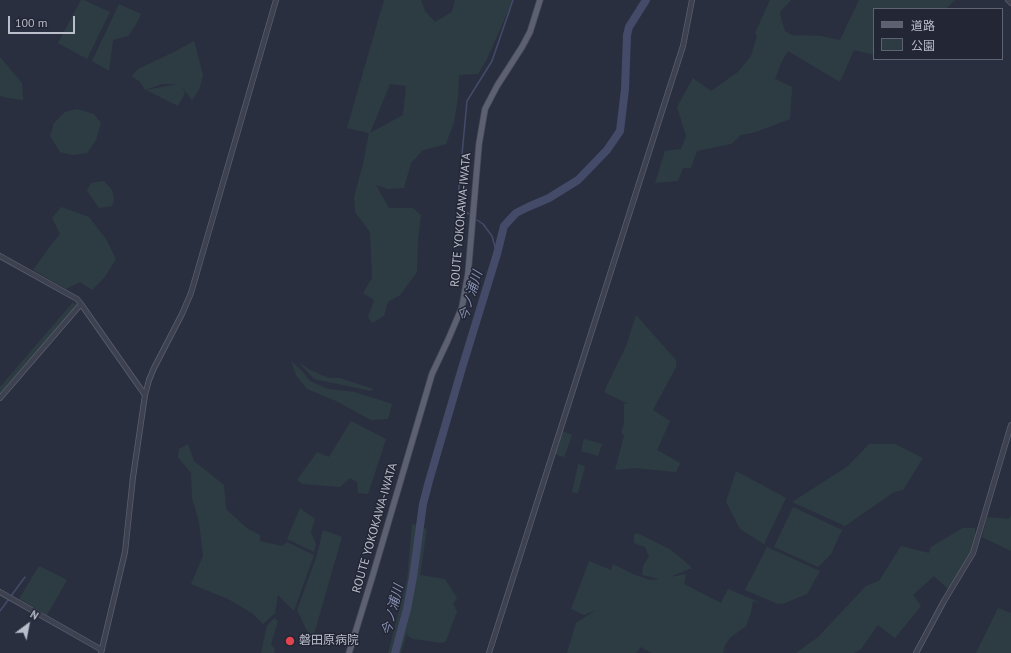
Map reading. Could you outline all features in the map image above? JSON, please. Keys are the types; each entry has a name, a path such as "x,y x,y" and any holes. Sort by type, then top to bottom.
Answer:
{"main road":[{"name":"ROUTE YOKOKAWA-IWATA","path":"349,653 432,374 462,307 468,274 479,144 486,109 497,86 530,32 540,0"}],"street":[{"path":"0,592 102,652 125,552 145,395 154,368 182,314 191,293 276,0"},
{"path":"489,653 667,98 683,46 692,0"},
{"path":"1008,0 1011,3"},
{"path":"0,256 77,299 145,395"},
{"path":"0,398 81,304"},
{"path":"916,653 944,601 973,553 1011,425"}],"green space":[{"path":"81,0 110,12 87,59 58,43"},
{"path":"384,0 421,0 425,11 435,22 452,12 455,0 513,0 486,61 478,74 459,75 458,98 454,122 446,144 423,150 411,163 404,188 388,189 376,185 389,208 413,208 421,215 418,240 417,272 400,295 388,302 384,316 372,323 368,317 374,300 363,293 372,278 370,232 355,212 354,197 363,164 369,133 347,128","holes":["390,84 406,86 403,115 370,133"]},
{"path":"770,0 791,0 780,11 785,31 792,35 821,36 840,40 859,0 955,0 947,8 873,8 873,55 854,50 840,82 788,51 781,63 775,79 792,87 790,119 756,132 741,135 731,144 697,151 691,168 683,168 678,181 655,183 665,151 681,149 686,136 677,107 693,78 711,91 738,72 751,56 757,36 755,33"},
{"path":"119,4 141,14 128,36 113,40 109,71 92,61"},
{"path":"194,41 203,75 199,90 192,100 182,87 185,93 178,106 146,90 177,84 162,84 145,90 140,82 132,76 138,69"},
{"path":"0,57 22,83 23,100 3,97 0,95"},
{"path":"77,109 94,114 101,123 96,140 87,153 73,155 60,152 50,136 54,123 65,112"},
{"path":"104,181 112,190 114,200 112,206 99,208 87,191 91,183"},
{"path":"61,207 89,217 106,239 116,259 104,278 92,290 80,282 66,289 33,270 60,234 52,218"},
{"path":"73,302 79,307 0,396 0,387"},
{"path":"636,315 676,360 676,367 653,410 670,421 657,450 680,463 676,472 634,468 615,470 624,436 621,432 624,424 624,404 628,404 604,392 627,344"},
{"path":"291,361 310,381 328,389 355,392 392,404 388,419 371,420 336,401 307,389 296,375"},
{"path":"299,362 310,370 329,378 340,378 373,389 371,391 314,379"},
{"path":"351,421 386,439 368,494 358,493 357,482 350,478 340,487 302,484 297,480 317,452 329,457"},
{"path":"562,431 572,435 564,457 554,454"},
{"path":"584,439 602,444 598,456 581,451"},
{"path":"188,444 194,461 224,485 226,509 248,529 260,535 260,541 282,546 287,542 314,555 294,611 278,595 275,613 263,624 252,613 228,599 191,584 203,556 199,522 192,498 191,473 178,457 179,449"},
{"path":"869,444 895,444 923,458 903,490 894,492 845,526 792,502 848,466"},
{"path":"578,464 585,466 578,493 572,492"},
{"path":"736,471 786,498 764,544 740,529 726,502"},
{"path":"793,507 842,530 831,554 818,567 774,547"},
{"path":"300,508 315,519 311,532 316,544 314,552 287,539"},
{"path":"1011,515 1011,551 982,537 987,517 1009,519"},
{"path":"412,524 427,529 420,575 445,579 457,598 453,604 457,611 446,641 442,643 413,639 407,635 408,630 401,653 388,653 407,580"},
{"path":"963,528 975,528 975,549 948,589 934,576 913,595 921,606 895,638 878,625 861,649 854,653 796,653 818,637 866,586 879,581 901,546 929,553 931,547"},
{"path":"323,530 342,537 312,641 297,610 317,555"},
{"path":"637,533 671,550 692,569 670,577 686,574 684,584 721,603 728,589 761,603 753,601 746,626 731,637 725,645 723,653 652,653 642,648 642,646 636,653 567,653 576,623 596,610 584,615 571,609 589,561 611,570 613,564 633,574 650,580 659,579 642,575 643,566 649,556 645,547 634,543 634,535"},
{"path":"767,547 820,571 807,594 785,603 778,604 745,590"},
{"path":"39,566 67,580 47,615 19,599"},
{"path":"998,608 1011,613 1011,653 976,653"},
{"path":"274,618 278,621 271,644 275,650 274,653 261,653 267,626"}],"waterway":[{"path":"469,214 464,210 458,197 467,101 492,61 513,0"},
{"name":"今ノ浦川","path":"395,653 407,609 423,504 504,226 516,213 549,198 578,180 607,150 620,131 625,89 627,35 629,27 646,0"},
{"path":"477,220 483,224 492,236 497,254"},
{"path":"0,611 25,577"}],"place":[{"name":"磐田原病院","path":"290,641"}]}
